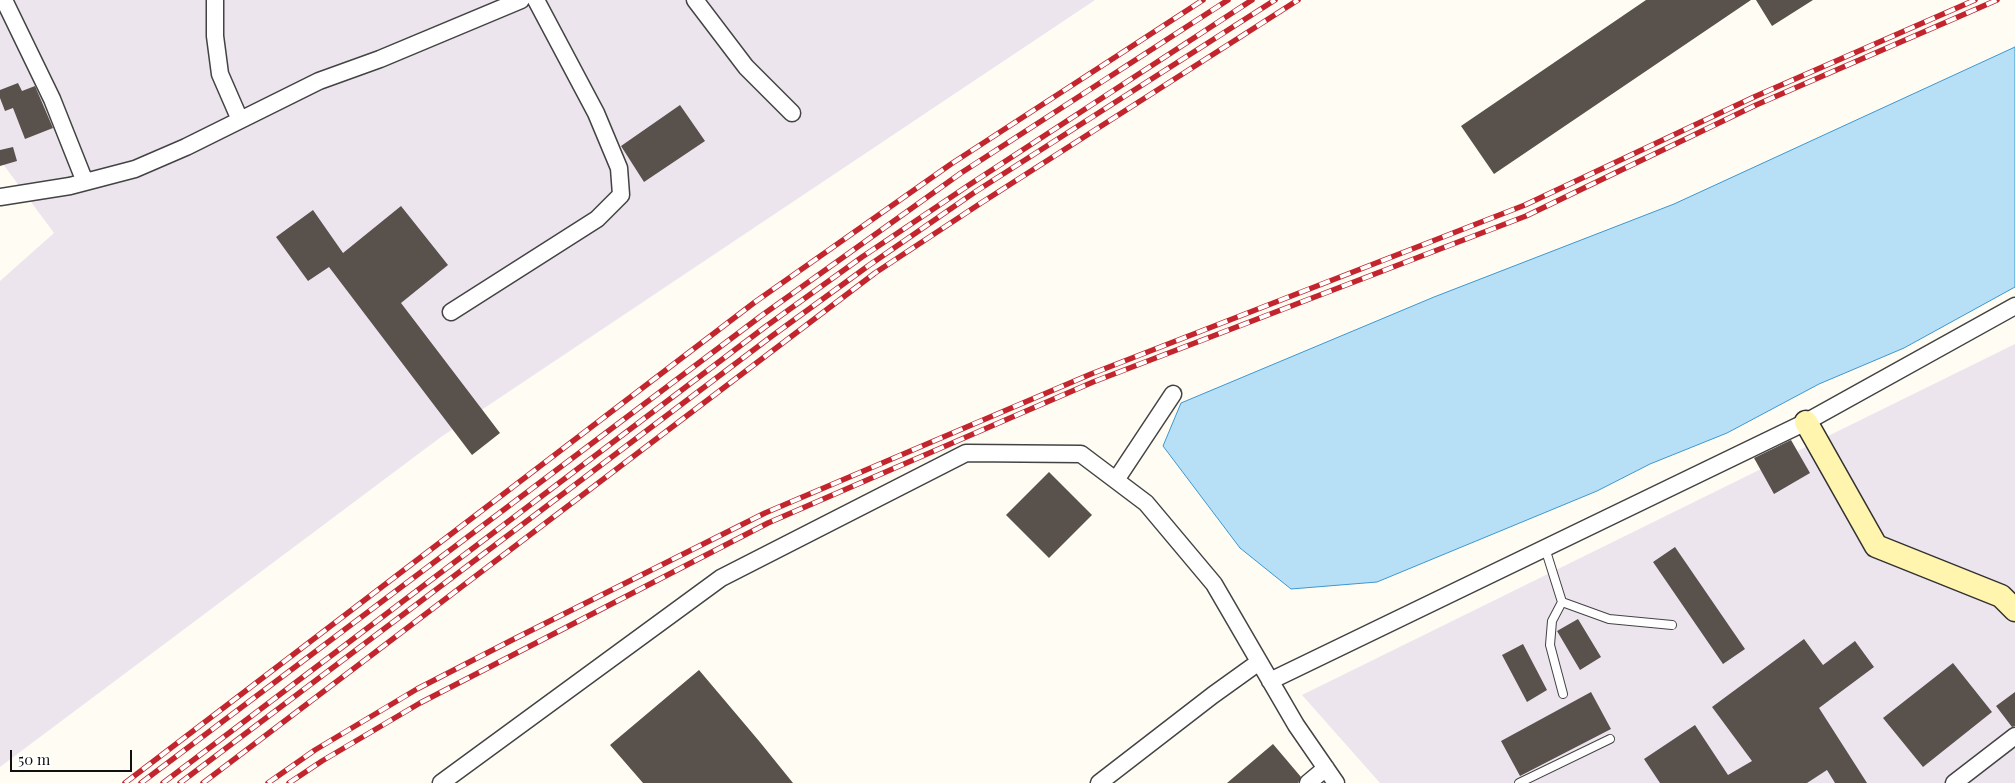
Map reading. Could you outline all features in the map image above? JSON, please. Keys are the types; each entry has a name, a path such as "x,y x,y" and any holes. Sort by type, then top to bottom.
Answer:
{"street":[{"path":"4,0 52,99 85,182"},
{"path":"215,0 215,36 220,74 240,120"},
{"path":"0,197 85,182 134,169 320,81 380,59 521,0"},
{"path":"451,312 597,219 621,195 619,168 596,113 536,0"},
{"path":"695,0 746,66 792,114"},
{"path":"1270,681 1806,422 2015,306"},
{"path":"1116,480 1173,394"},
{"path":"1806,422 1876,546 2002,596 2015,610"},
{"path":"441,783 721,578 966,453 1081,454 1146,503 1214,584 1296,725 1336,783"},
{"path":"1099,783 1259,662"},
{"path":"1954,783 2015,736"},
{"path":"1308,783 1326,768"}],"lane":[{"path":"1545,548 1562,602 1552,621 1550,645 1563,694"},
{"path":"1562,602 1609,619 1672,625"},
{"path":"1519,783 1610,739"}],"shaded area":[{"path":"0,0 1095,0 441,437 0,767 0,281 54,233 0,160"},
{"path":"2015,344 2015,783 1380,783 1302,695"}],"water":[{"path":"2015,47 2015,287 1904,348 1819,384 1727,433 1650,464 1597,491 1377,582 1291,589 1240,548 1163,446 1181,403 1434,297 1674,204"}],"building":[{"path":"1646,0 1751,0 1494,174 1461,126"},
{"path":"1756,0 1813,0 1772,26"},
{"path":"18,83 22,91 35,86 53,128 25,139 13,108 5,111 0,98 0,90"},
{"path":"680,105 705,141 644,182 621,146"},
{"path":"13,147 17,161 0,166 0,150"},
{"path":"401,206 448,265 401,303 500,433 472,455 329,267 308,281 276,237 313,210 343,253"},
{"path":"1791,440 1810,473 1774,494 1754,458"},
{"path":"1049,472 1092,515 1049,558 1006,515"},
{"path":"1675,547 1745,649 1723,664 1653,562"},
{"path":"1578,619 1601,657 1580,670 1557,631"},
{"path":"1804,639 1823,665 1855,641 1874,667 1819,708 1867,783 1835,783 1827,770 1807,783 1660,783 1644,759 1695,725 1728,775 1752,761 1712,707"},
{"path":"1523,644 1547,690 1527,702 1502,655"},
{"path":"1953,663 1992,712 1923,767 1883,718"},
{"path":"699,670 793,783 643,783 610,745"},
{"path":"1591,692 1611,729 1520,776 1501,741"},
{"path":"2015,692 2015,726 2012,727 1996,706"},
{"path":"1273,744 1301,777 1298,783 1227,783"}],"railway":[{"path":"125,783 755,302 951,164 1203,0"},
{"path":"141,783 761,316 961,173 1228,0"},
{"path":"163,783 765,327 862,257 1252,0"},
{"path":"180,783 772,336 868,266 975,192 1275,0"},
{"path":"203,783 875,273 1298,0"},
{"path":"268,783 315,750 417,689 765,513 1091,374 1525,205 1754,97 1975,0"},
{"path":"289,783 322,761 420,703 768,523 1093,382 1526,216 1756,105 1997,0"}]}
